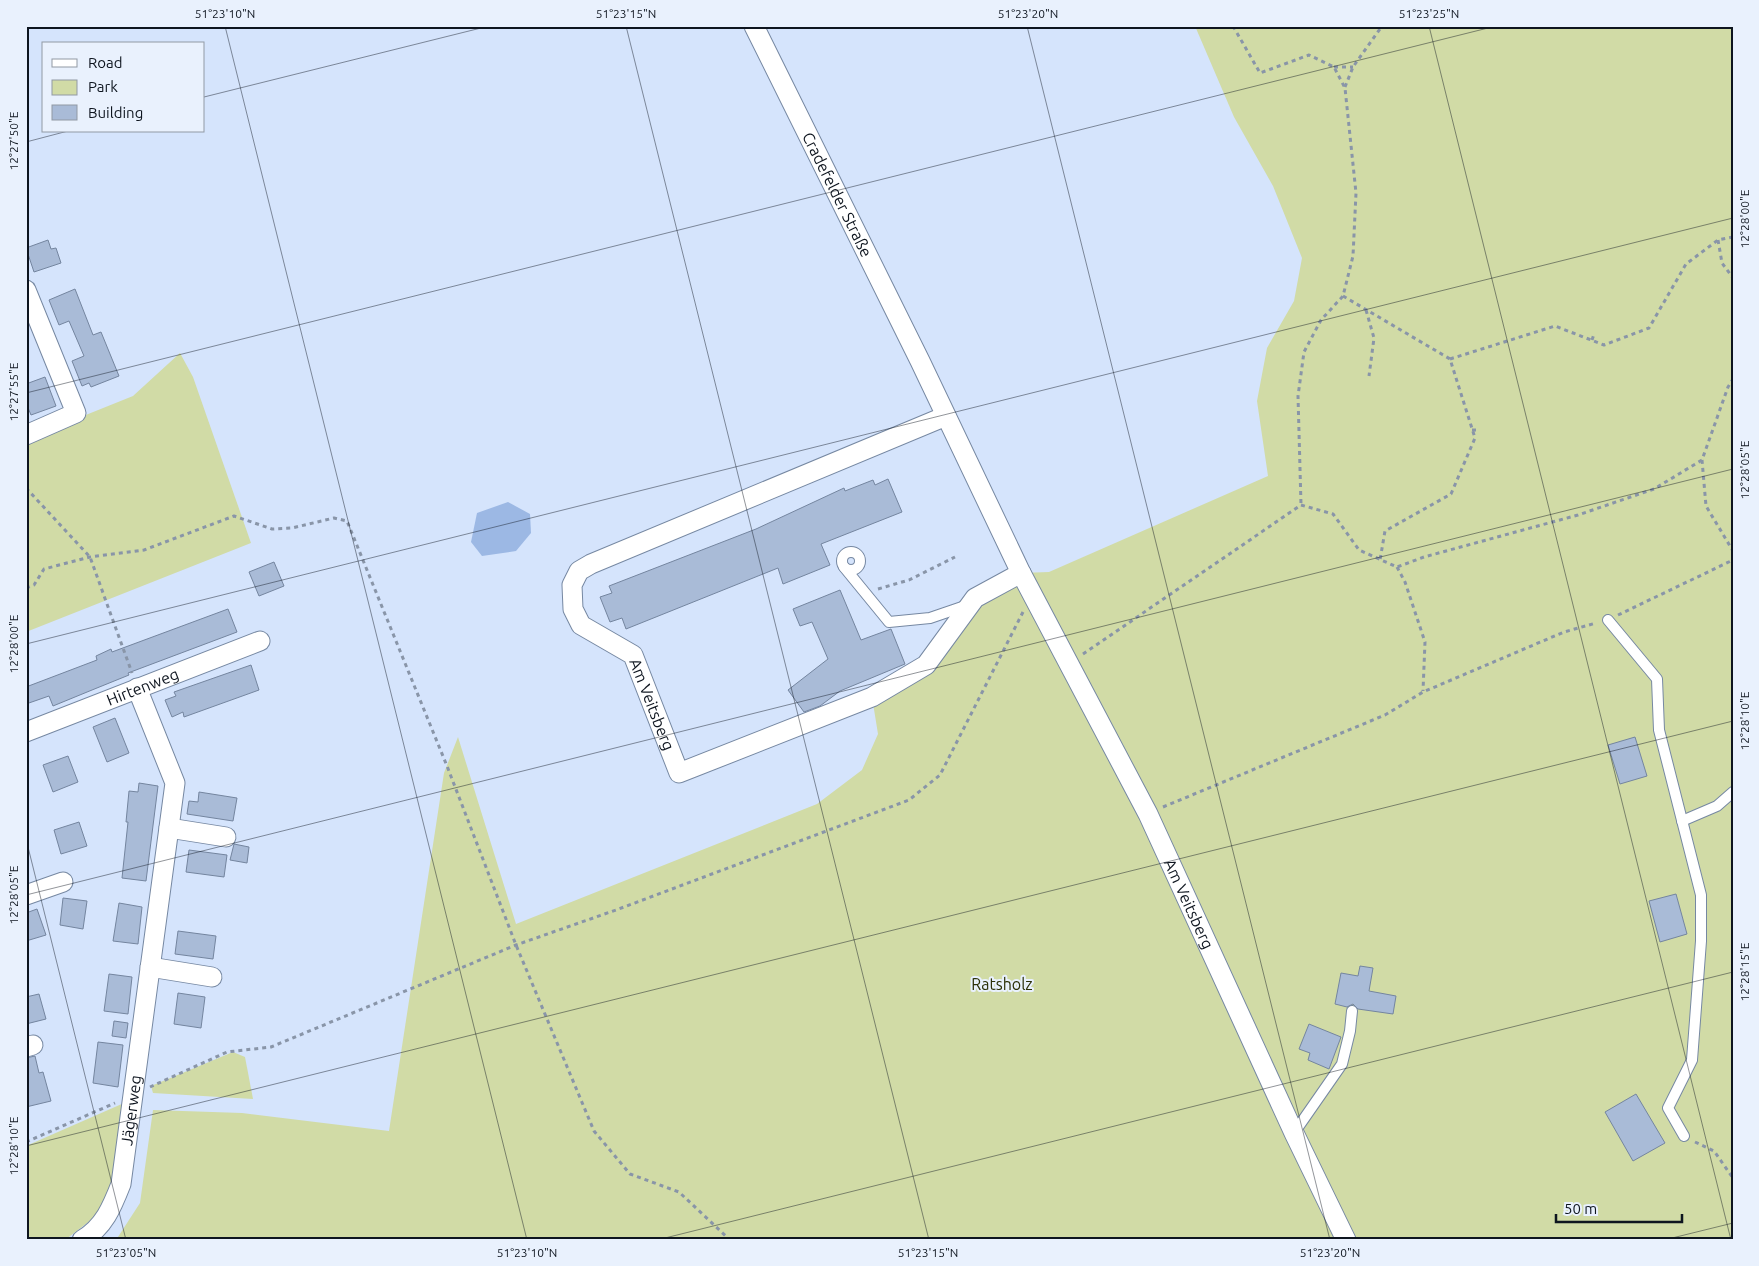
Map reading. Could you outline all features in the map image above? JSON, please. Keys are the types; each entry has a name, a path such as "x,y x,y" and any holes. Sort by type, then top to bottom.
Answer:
{"street":[{"name":"Cradefelder Straße","path":"754,26 920,361"},
{"path":"26,290 76,414 26,435"},
{"name":"Am Veitsberg","path":"920,361 1032,596 1148,814 1294,1133 1346,1240"},
{"name":"Am Veitsberg","path":"946,416 590,564 579,571 572,585 573,609 581,625 633,655 679,773 872,698 926,665 975,598 1021,573"},
{"name":"Hirtenweg","path":"26,732 260,641"},
{"name":"Jägerweg","path":"82,1240 94,1232 110,1212 121,1184 175,783 137,688"},
{"path":"169,828 226,837"},
{"path":"26,895 63,882"},
{"path":"150,967 212,977"}],"lane":[{"path":"844,567 889,622 930,618 969,604"},
{"path":"1608,620 1657,679 1659,730 1701,895 1701,941 1692,1060 1668,1108 1684,1136"},
{"path":"1682,821 1717,806 1733,792"},
{"path":"1294,1133 1342,1064 1350,1031 1352,1011"}],"path":[{"path":"1233,26 1260,73 1310,55 1334,67 1353,67"},
{"path":"1345,88 1353,67 1382,26"},
{"path":"1301,505 1298,396 1304,352 1321,320 1343,296 1353,256 1356,193 1345,88 1334,67"},
{"path":"1450,358 1555,326 1604,345 1649,328 1686,264 1718,240 1733,237"},
{"path":"1718,240 1722,263 1733,278"},
{"path":"1343,296 1450,358 1475,438 1451,494 1385,531 1380,560"},
{"path":"1366,309 1374,338 1369,376"},
{"path":"1592,340 1594,334"},
{"path":"1733,379 1728,387 1702,460 1706,506 1733,551"},
{"path":"1472,430 1480,430"},
{"path":"1397,567 1424,557 1578,515 1654,489 1702,460"},
{"path":"26,488 90,557 137,688"},
{"path":"1068,664 1301,505 1334,514 1359,550 1397,567 1405,582 1425,642 1423,692"},
{"path":"26,588 34,585 44,569 90,557 144,550 234,516 272,528 292,528 334,518 348,521 447,766 516,945 594,1131 630,1174 679,1192 730,1240"},
{"path":"865,593 910,580 955,557"},
{"path":"1148,814 1385,714 1423,692 1564,632 1608,620 1733,560"},
{"path":"26,1142 227,1052 271,1047 516,945 625,907 909,800 940,775 1032,596"},
{"path":"1684,1136 1714,1151 1733,1178"}],"green space":[{"name":"Ratsholz","path":"1195,26 1733,26 1733,1240 116,1240 140,1203 153,1110 242,1113 389,1131 444,773 458,737 516,924 817,804 862,770 878,734 872,697 926,665 975,598 1021,573 1049,572 1268,476 1257,401 1267,348 1294,301 1302,258 1273,186 1234,117"},
{"path":"180,353 193,377 251,543 26,632 26,439 133,396"},
{"path":"233,1052 245,1057 253,1099 153,1093 151,1086"},
{"path":"124,1103 112,1186 100,1213 65,1240 36,1240 26,1235 26,1146"}],"water":[{"path":"508,502 530,514 531,533 516,551 482,556 471,542 477,513"}],"building":[{"path":"48,240 51,249 56,248 61,263 34,272 26,248"},
{"path":"75,289 93,335 101,332 119,376 91,387 89,383 82,386 72,361 84,356 69,321 59,325 49,300"},
{"path":"45,377 56,406 31,415 26,403 26,384"},
{"path":"888,479 902,512 821,544 830,565 783,584 778,568 626,629 622,618 610,622 600,597 612,593 609,586 756,529 844,488 845,491 873,480 875,485"},
{"path":"274,562 284,586 259,596 249,572"},
{"path":"840,590 861,640 891,629 905,664 840,691 820,706 804,712 788,690 828,659 812,622 800,626 793,609"},
{"path":"228,609 237,632 128,673 129,675 53,706 49,696 26,704 26,687 97,660 96,656 111,649 112,652"},
{"path":"251,665 259,690 184,717 183,712 172,717 165,700 176,696 174,692"},
{"path":"115,718 129,753 107,762 93,727"},
{"path":"1635,737 1647,776 1620,784 1608,745"},
{"path":"68,756 78,782 53,792 43,765"},
{"path":"139,783 158,786 146,881 122,878 129,791 138,792"},
{"path":"199,792 237,798 233,821 187,814 189,801 198,802"},
{"path":"79,822 87,846 61,854 54,830"},
{"path":"234,844 249,847 247,863 230,860"},
{"path":"189,850 227,855 224,877 186,872"},
{"path":"1676,894 1687,934 1660,942 1649,901"},
{"path":"63,898 87,901 83,929 60,925"},
{"path":"119,903 142,907 138,944 113,941"},
{"path":"37,909 46,935 26,941 26,913"},
{"path":"178,931 216,936 213,959 175,954"},
{"path":"1360,966 1373,968 1369,991 1396,996 1393,1014 1358,1009 1353,1004 1347,1007 1335,1004 1341,973 1358,976"},
{"path":"109,974 132,977 128,1014 104,1011"},
{"path":"178,993 205,997 201,1028 174,1024"},
{"path":"39,994 46,1019 26,1024 26,997"},
{"path":"114,1021 128,1023 126,1038 112,1036"},
{"path":"1309,1024 1341,1037 1329,1069 1308,1060 1310,1053 1299,1049"},
{"path":"98,1042 123,1045 118,1087 93,1083"},
{"path":"35,1056 39,1073 43,1072 51,1101 26,1107 26,1058"},
{"path":"1636,1094 1665,1143 1633,1161 1605,1112"}]}
